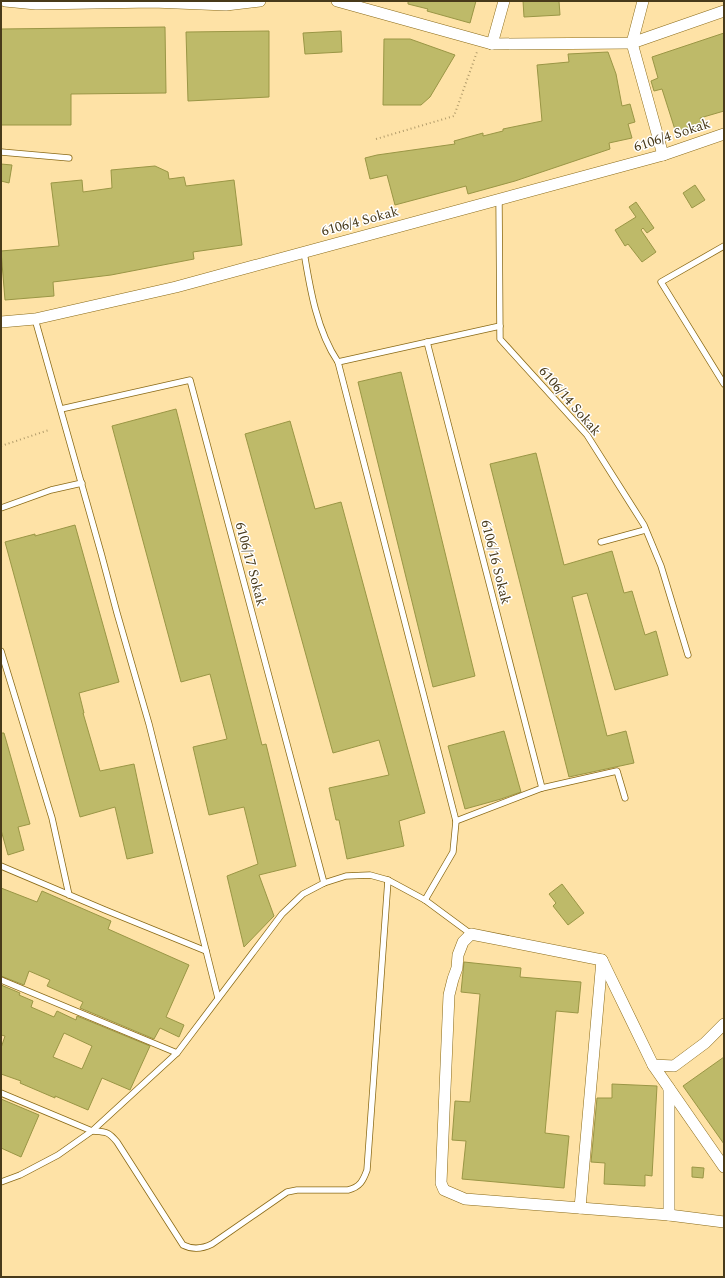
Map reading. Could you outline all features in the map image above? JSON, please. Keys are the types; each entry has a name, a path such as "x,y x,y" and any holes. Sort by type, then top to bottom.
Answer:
{"street":[{"path":"5,1 36,4 153,2 226,5 260,1"},
{"path":"337,1 367,5 492,44 632,43 724,10"},
{"path":"492,44 504,1"},
{"path":"644,1 632,43 663,155"},
{"name":"6106/4 Sokak","path":"1,322 35,319 176,287 663,155 724,134"},
{"path":"602,960 471,934 463,942 458,955 457,968 449,995 441,1183 444,1190 465,1199 669,1215 724,1222"},
{"path":"602,960 653,1065 724,1167"},
{"path":"580,1208 602,960"},
{"path":"653,1065 674,1066 705,1043 724,1024"},
{"path":"669,1088 669,1215"}],"lane":[{"path":"1,152 69,158"},
{"name":"6106/14 Sokak","path":"499,199 500,339 587,435 646,530 661,566 688,655"},
{"path":"724,246 661,282 724,384"},
{"path":"304,252 311,290 320,323 330,350 338,362 456,821 453,852 425,900"},
{"path":"35,319 82,483 117,613 150,724 218,998"},
{"path":"338,362 500,326"},
{"name":"6106/16 Sokak","path":"427,342 542,788"},
{"name":"6106/17 Sokak","path":"61,409 190,380 324,883"},
{"path":"1,508 51,490 82,483"},
{"path":"601,542 646,530"},
{"path":"1,651 52,818 69,895"},
{"path":"456,821 542,788 617,771 625,798"},
{"path":"1,866 206,951"},
{"path":"1,1182 20,1175 58,1155 92,1131 177,1053 282,914 303,894 324,883 346,876 370,875 388,880 425,900 471,934"},
{"path":"1,1093 92,1131 106,1132 110,1134 117,1142 183,1245 194,1249 199,1249 212,1244 287,1192 298,1190 348,1190 360,1185 367,1170 388,880"},
{"path":"1,980 177,1053"}],"path":[{"path":"376,139 454,116 480,41"},
{"path":"1,446 49,430"}],"building":[{"path":"408,1 476,1 470,23 427,11 428,9 408,4"},
{"path":"523,1 559,1 560,15 524,17"},
{"path":"165,27 166,93 71,94 71,125 1,125 1,29"},
{"path":"269,31 269,97 188,101 186,32"},
{"path":"341,31 342,52 305,54 303,33"},
{"path":"724,33 724,111 700,118 703,127 677,136 662,89 654,91 651,81 658,78 652,57"},
{"path":"384,39 410,39 455,55 430,97 421,105 383,105"},
{"path":"608,52 616,74 622,106 630,104 635,122 628,124 632,138 609,143 610,149 515,181 468,194 466,186 395,205 387,175 370,179 365,158 455,144 454,141 483,133 483,136 503,131 503,129 542,121 537,65 569,62 568,54"},
{"path":"1,164 12,165 9,183 1,181"},
{"path":"155,166 168,172 169,179 184,177 186,186 234,180 242,245 193,252 194,259 111,275 53,282 54,296 5,300 1,251 59,246 51,183 82,180 83,192 112,188 111,170"},
{"path":"695,185 705,200 692,208 683,193"},
{"path":"636,202 654,228 647,233 643,228 641,230 656,252 642,262 628,244 625,246 615,230 636,217 629,207"},
{"path":"401,372 475,676 433,687 358,382"},
{"path":"176,409 262,745 266,744 296,866 259,875 274,916 244,947 227,876 258,864 244,807 209,815 193,747 227,739 210,674 181,682 112,426"},
{"path":"290,421 315,509 341,502 425,813 399,821 404,846 347,859 339,820 336,820 329,788 389,775 379,740 333,753 245,434"},
{"path":"536,453 564,565 612,551 624,593 632,591 645,635 656,631 668,675 615,690 587,593 572,597 607,736 626,731 634,763 569,777 490,464"},
{"path":"75,525 119,682 79,693 83,713 100,771 134,764 153,853 127,859 115,807 80,817 5,542 35,534 35,536"},
{"path":"504,731 521,792 465,809 448,746"},
{"path":"1,733 4,733 30,824 18,827 24,850 8,855 1,830"},
{"path":"562,884 584,913 568,925 553,906 556,903 549,894"},
{"path":"1,888 37,902 42,891 111,921 108,929 189,965 166,1017 184,1025 179,1037 160,1028 154,1039 80,1008 83,1002 47,986 50,980 29,971 24,985 1,976"},
{"path":"464,962 521,968 520,977 581,982 578,1013 556,1011 545,1133 569,1136 564,1188 462,1179 466,1141 452,1140 455,1101 470,1102 480,994 461,992"},
{"path":"1,985 20,993 19,995 33,1001 31,1007 54,1017 57,1011 76,1020 77,1016 150,1046 130,1090 102,1078 88,1110 55,1096 55,1098 20,1083 21,1081 1,1074 1,1048 5,1036 1,1035","holes":["64,1033 92,1046 82,1069 53,1057"]},
{"path":"724,1057 724,1144 683,1086"},
{"path":"612,1084 657,1086 652,1176 645,1175 645,1186 604,1184 605,1163 591,1162 597,1098 612,1098"},
{"path":"1,1099 39,1115 21,1157 1,1148"},
{"path":"692,1167 704,1168 703,1178 692,1177"}]}
